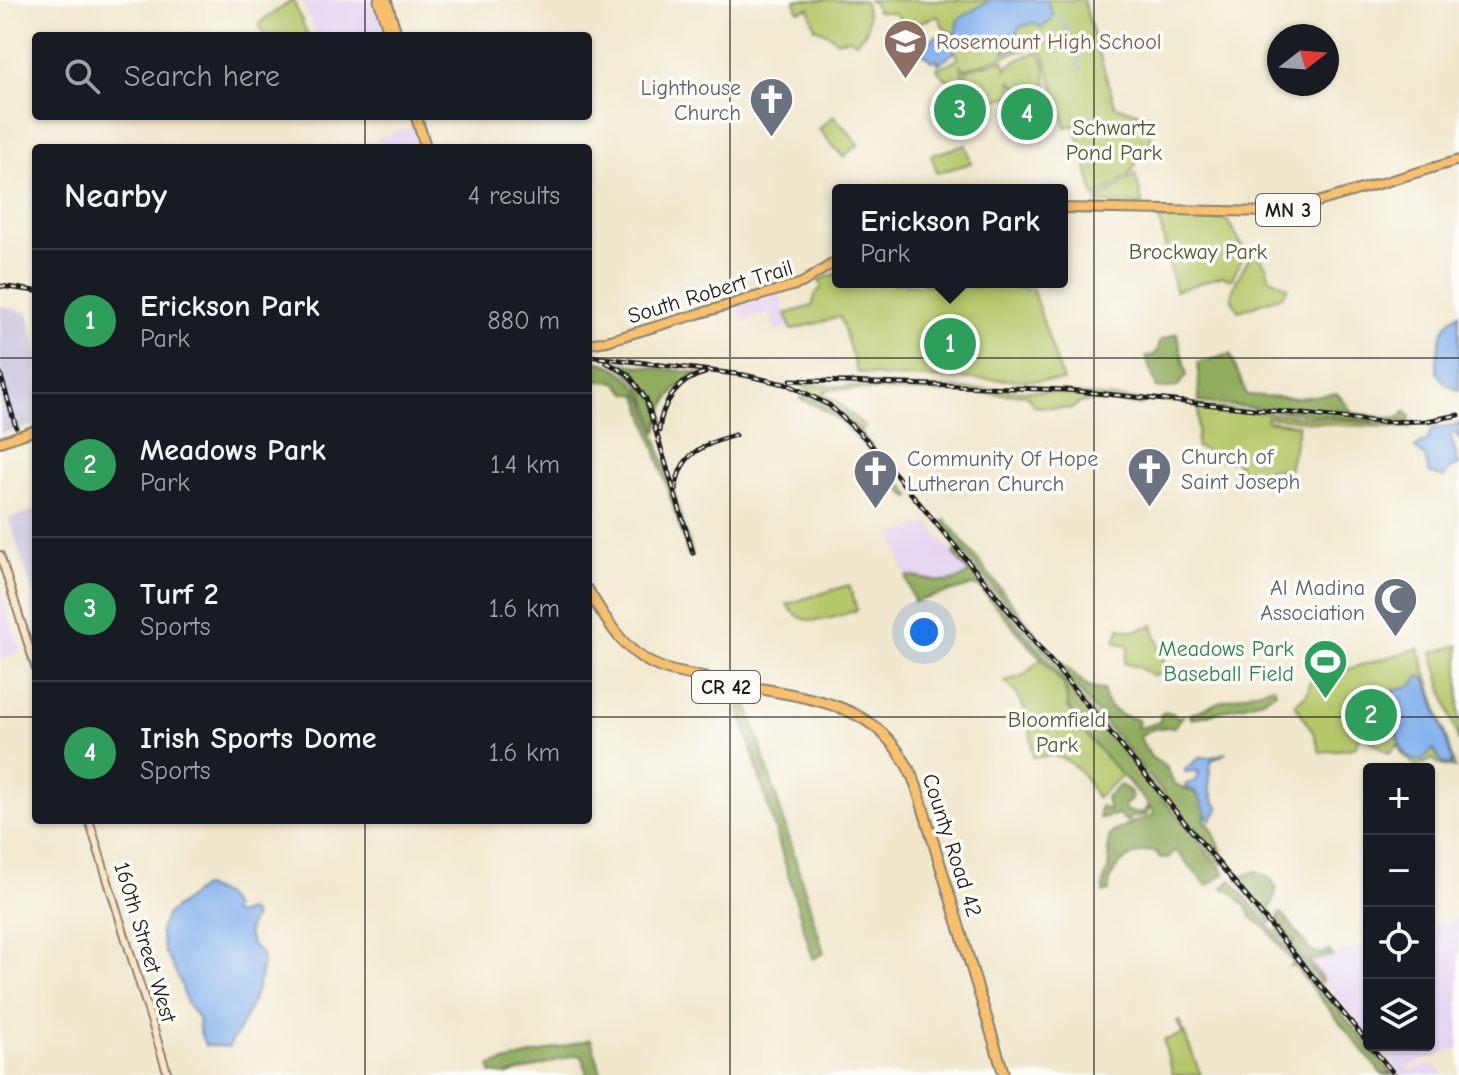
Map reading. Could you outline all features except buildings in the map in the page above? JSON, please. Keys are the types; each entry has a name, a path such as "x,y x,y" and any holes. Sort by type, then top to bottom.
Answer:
{"highway":[{"path":"383,0 393,32"},
{"path":"418,120 427,144"},
{"path":"423,120 428,144"},
{"name":"County Road 42","path":"592,596 618,638 649,663 672,671 836,704 868,720 892,742 904,759 917,788 1002,1075"},
{"name":"County Road 42","path":"592,606 614,642 649,670 829,708 860,722 885,742 910,783 1002,1075"}],"main road":[{"name":"MN 3","path":"1068,208 1251,214 1288,210 1459,160"},
{"name":"South Robert Trail","path":"592,343 802,283 832,264"},
{"path":"0,442 32,431"},
{"path":"0,555 32,656"},
{"path":"0,567 32,664"},
{"name":"160th Street West","path":"90,824 168,1075"}],"shaded area":[{"path":"301,0 376,0 386,32 316,32"},
{"path":"415,125 422,144 379,144 377,138"},
{"path":"780,293 789,326 775,330 770,313 742,321 737,306"},
{"path":"0,307 28,313 32,328 32,426 0,434"},
{"path":"32,511 32,591 9,518"},
{"path":"929,524 968,573 961,579 945,583 905,576 893,534"},
{"path":"0,590 20,651 0,659"},
{"path":"1459,920 1459,1048 1405,1067 1409,1071 1434,1064 1444,1075 1403,1075 1382,1051 1435,1051 1435,926"},
{"path":"1363,947 1363,1029 1308,961"}],"green space":[{"path":"293,0 306,32 262,32 259,23"},
{"path":"795,0 864,0 867,30 856,42 849,38 837,41 815,28 809,8 798,11"},
{"name":"Schwartz Pond Park","path":"867,0 1083,0 1115,106 1152,116 1150,153 1139,158 1131,173 1095,198 1075,125 1066,127 1041,45 964,69 960,63 965,81 952,81 937,68 959,59 938,16 915,24 902,22 895,13 877,11 873,2"},
{"path":"1039,52 1045,64 1047,87 1026,90 1010,80 1014,95 976,106 965,70 1003,60 1007,71 1007,66"},
{"path":"963,87 977,125 954,132 943,94"},
{"path":"834,116 859,144 843,157 819,129"},
{"path":"966,145 971,163 937,173 931,155"},
{"path":"1135,174 1143,204 1097,203 1097,201"},
{"name":"Brockway Park","path":"1159,219 1227,220 1246,252 1231,280 1223,276 1175,291"},
{"name":"Brockway Park","path":"1256,252 1270,278 1288,287 1282,296 1239,311 1232,294 1244,267"},
{"path":"832,275 832,288 1032,288 1063,381 886,377 857,372 840,317 791,330 786,314 812,306 816,293 822,288 819,280"},
{"path":"1177,333 1187,376 1177,387 1157,389 1146,357 1156,354 1161,340"},
{"path":"1230,354 1247,395 1297,398 1337,393 1353,413 1385,418 1400,417 1405,411 1410,416 1409,421 1372,421 1199,402 1198,363"},
{"path":"592,361 607,364 622,372 645,401 693,556 689,557 638,395 627,393 616,382 592,380"},
{"path":"617,363 699,373 670,396 657,432 639,385"},
{"path":"803,385 1038,391 1140,400 1142,406 1090,401 1071,409 1034,406 1027,395 824,391 825,396 835,400 863,425 865,428 861,431 840,411"},
{"path":"805,394 837,412 851,424 912,497 909,498 887,476 884,477 881,466 846,426 824,410 800,399"},
{"path":"1199,407 1382,424 1411,423 1410,428 1267,417 1267,421 1299,425 1289,470 1271,469 1243,475 1236,461 1212,460 1206,450 1196,447"},
{"path":"946,520 1054,656 1089,688 1104,690 1107,702 1114,711 1137,719 1137,727 1140,728 1160,722 1160,715 1164,712 1183,716 1174,727 1151,730 1140,738 1151,757 1166,767 1175,784 1198,795 1206,807 1205,820 1226,860 1223,865 973,564 941,523"},
{"path":"956,550 1225,873 1207,886 1177,852 1169,858 1160,858 1156,852 1148,851 1124,861 1112,875 1109,891 1104,893 1110,835 1153,815 1154,811 1150,807 1146,815 1131,817 1128,822 1118,815 1099,818 1100,806 1109,810 1106,797 1120,785 1130,791 1132,799 1124,806 1125,811 1142,813 1149,805 1084,733 1069,708 1064,685 979,587 974,585 914,602 908,576 947,582 969,573 953,553"},
{"path":"849,585 857,610 838,616 810,620 794,613 787,604"},
{"path":"1153,625 1167,672 1153,676 1124,663 1129,646 1115,642 1119,628 1134,631"},
{"path":"1459,645 1459,743 1432,653"},
{"path":"1419,648 1455,768 1440,765 1433,759 1425,763 1412,763 1402,754 1398,745 1389,753 1362,735 1354,748 1320,752 1313,732 1295,704 1307,694 1311,680"},
{"name":"Bloomfield Park","path":"1042,659 1076,699 1067,707 1124,774 1096,798 1085,778 1068,761 1054,756 1033,757 1023,707 1005,681 1022,676"},
{"path":"1274,686 1276,692 1262,700 1192,719 1189,715 1219,702"},
{"path":"748,705 824,953 813,959 739,707"},
{"path":"1257,871 1277,888 1270,909 1271,923 1237,878"},
{"path":"1231,880 1363,1039 1363,1051 1295,967 1290,966 1294,964 1266,928 1251,917 1249,910 1231,891 1223,888"},
{"path":"1282,913 1310,950 1319,954 1330,951 1332,956 1309,961 1322,979 1321,983 1277,930 1280,928 1296,943 1278,922"},
{"path":"1179,1021 1201,1075 1173,1075 1164,1040 1183,1034"},
{"path":"591,1039 602,1075 587,1075 582,1056 576,1055 507,1075 491,1073 490,1066"},
{"path":"1363,1051 1373,1051 1393,1075 1380,1072"}],"water":[{"path":"990,0 1047,0 1053,18 1042,28 1034,23 1020,27 1017,31 1020,47 1004,52 1006,46 1000,42 986,44 974,35 954,40 955,52 938,64 938,60 931,61 920,50 925,43 947,30 955,36 958,20"},
{"path":"1459,313 1459,391 1445,383 1437,373 1443,331"},
{"path":"1459,424 1459,439 1455,433 1450,434 1459,465 1450,469 1444,478 1429,473 1425,457 1415,448 1428,439 1432,429"},
{"path":"1420,676 1429,686 1452,759 1451,765 1443,764 1433,749 1422,761 1406,755 1382,703 1396,689 1411,686"},
{"path":"1226,753 1211,761 1210,786 1219,809 1210,821 1196,791 1185,787 1196,781 1199,773 1185,772 1185,769 1201,757"},
{"path":"202,887 224,896 233,908 231,913 252,913 254,918 249,928 249,938 262,954 257,989 228,1047 205,1045 198,1018 187,1004 180,981 164,950 160,931 166,915"}],"waterway":[{"path":"1053,18 1060,18 1068,31"},
{"path":"1070,34 1081,69"}],"railway":[{"path":"0,286 32,290"},
{"path":"592,356 744,375 789,385 829,405 866,439 1363,1037"},
{"path":"606,362 628,374 646,399 693,553"},
{"path":"0,373 16,427"},
{"path":"659,431 663,411 673,394 687,381 705,373"},
{"path":"791,380 1066,390 1381,422 1426,421 1459,415"},
{"path":"676,490 687,459 703,447 735,435"},
{"path":"1375,1051 1395,1075"}],"place":[{"name":"Rosemount High School","path":"905,80"},
{"name":"Turf 2","path":"960,110"},
{"name":"Irish Sports Dome","path":"1027,114"},
{"name":"Lighthouse Church","path":"772,139"},
{"name":"Erickson Park","path":"950,344"},
{"name":"Church of Saint Joseph","path":"1150,508"},
{"name":"Community Of Hope Lutheran Church","path":"876,510"},
{"name":"Al Madina Association","path":"1396,639"},
{"name":"Meadows Park Baseball Field","path":"1325,700"},
{"name":"Meadows Park","path":"1371,715"}]}
